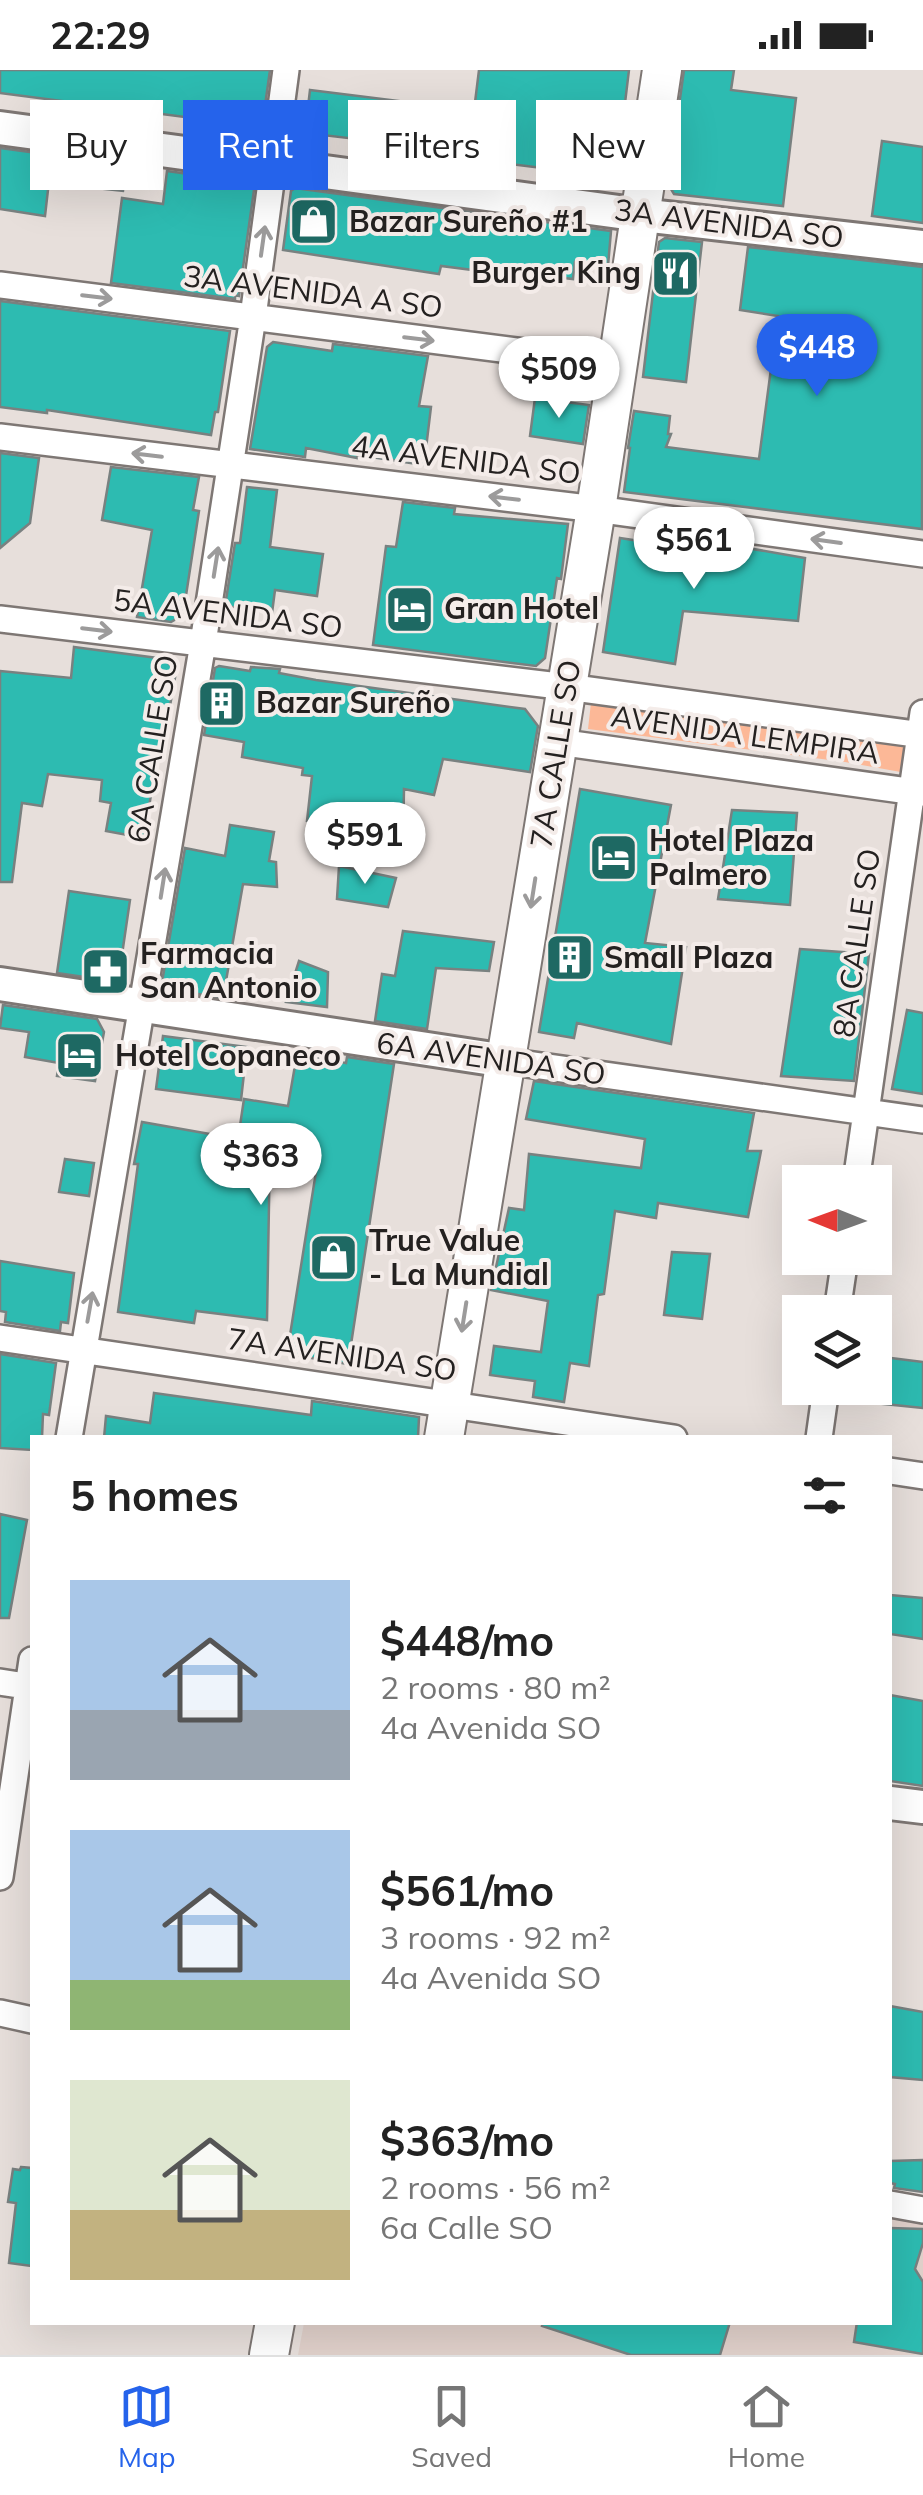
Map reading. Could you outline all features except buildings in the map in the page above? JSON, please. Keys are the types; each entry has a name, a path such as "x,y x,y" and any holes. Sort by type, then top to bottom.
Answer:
{"main road":[{"name":"7A CALLE SO","path":"447,1420 596,508 662,70"},
{"path":"269,2355 274,2325"}],"street":[{"name":"6A CALLE SO","path":"282,100 286,70"},
{"name":"3A AVENIDA SO","path":"0,128 183,153"},
{"name":"3A AVENIDA SO","path":"328,172 923,246"},
{"name":"6A CALLE SO","path":"69,1435 203,644 270,190"},
{"name":"3A AVENIDA A SO","path":"0,285 618,364"},
{"name":"4A AVENIDA SO","path":"0,437 596,508 923,554"},
{"name":"5A AVENIDA SO","path":"0,619 567,687"},
{"name":"AVENIDA LEMPIRA","path":"567,687 922,727"},
{"name":"8A CALLE SO","path":"858,1165 917,792 922,727"},
{"name":"AVENIDA LEMPIRA","path":"558,742 917,792"},
{"name":"6A AVENIDA SO","path":"0,984 506,1062 923,1120"},
{"name":"7A AVENIDA SO","path":"0,1338 447,1420 636,1435"},
{"path":"819,1435 824,1405"},
{"path":"892,1471 923,1476"},
{"path":"0,1682 30,1686 0,1878"},
{"path":"892,1802 923,1808"},
{"path":"0,2012 30,2020"},
{"path":"892,2204 923,2210"}],"shaded area":[{"path":"592,694 923,737 923,776 845,762 588,729"},
{"path":"892,2212 923,2219 923,2355 298,2355 304,2325 892,2325"}],"place":[{"name":"Bazar Sureño #1","path":"314,222"},
{"name":"Burger King","path":"676,273"},
{"name":"Gran Hotel","path":"409,609"},
{"name":"Bazar Sureño","path":"221,703"},
{"name":"Hotel Plaza Palmero","path":"614,858"},
{"name":"Small Plaza","path":"569,958"},
{"name":"Farmacia San Antonio","path":"105,971"},
{"name":"Hotel Copaneco","path":"80,1056"},
{"name":"True Value - La Mundial","path":"334,1258"}]}
